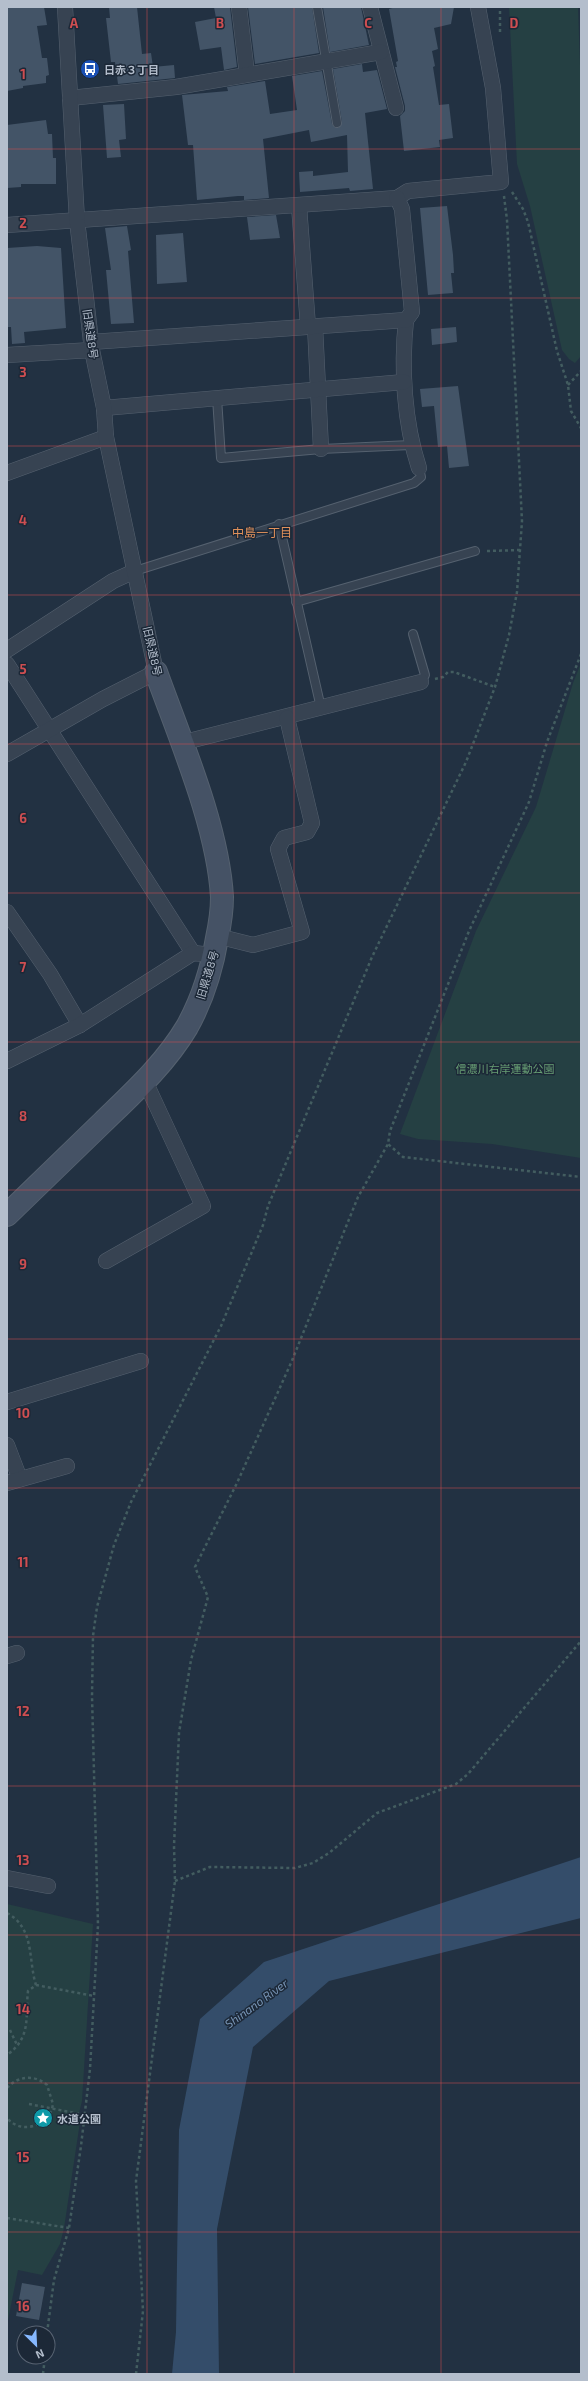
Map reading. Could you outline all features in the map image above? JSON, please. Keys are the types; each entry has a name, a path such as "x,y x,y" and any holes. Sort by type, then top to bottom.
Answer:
{"street":[{"name":"旧県道8号","path":"7,1215 145,1081 169,1053 187,1027 198,1003 208,948 222,915 222,896 215,850 181,743 156,672 106,437 104,408 92,346 77,220 65,7"},
{"path":"240,7 247,74"},
{"path":"370,7 396,108"},
{"path":"7,225 299,206 397,198 408,191 501,182 493,88 478,7"},
{"path":"70,98 176,87 381,52"},
{"path":"397,198 402,209 412,312 406,320 404,382 411,445 419,468"},
{"path":"299,206 319,389 321,450"},
{"path":"7,355 311,326 406,320"},
{"path":"104,408 404,382"},
{"path":"7,473 106,437"},
{"path":"7,650 112,581 135,570"},
{"path":"7,664 109,825 208,948"},
{"path":"7,754 103,699 156,672"},
{"path":"181,743 287,718 421,682"},
{"path":"7,1061 80,1025 208,948 253,944 302,932 278,849 284,838 307,832 312,823 287,718"},
{"path":"7,912 50,974 80,1025"},
{"path":"106,1261 203,1206 145,1081"},
{"path":"7,1402 141,1361"},
{"path":"7,1444 13,1481 67,1466"},
{"path":"7,1878 48,1886"}],"lane":[{"path":"317,7 337,123"},
{"path":"217,398 221,458 411,445"},
{"path":"135,570 414,483 421,477 419,468"},
{"path":"279,524 321,708"},
{"path":"296,602 475,551"},
{"path":"413,634 425,675 421,682"}],"path":[{"path":"500,7 500,29"},
{"path":"501,182 514,194 528,222 557,351 568,385 571,411 581,428"},
{"path":"48,2325 54,2280 69,2228 84,2115 94,1996 98,1925 92,1704 93,1658 97,1607 105,1573 131,1502 221,1326 263,1225 268,1206 372,957 466,762 495,687 511,628 517,592 522,521 508,220 501,182"},
{"path":"568,385 581,371"},
{"path":"475,551 521,550"},
{"path":"136,2374 143,2311 136,2182 175,1881 174,1846 179,1733 192,1660 208,1597 195,1567 237,1483 291,1363 358,1197 388,1144 390,1131 469,931 529,802 547,742 581,654"},
{"path":"454,672 495,687"},
{"path":"388,1144 403,1157 581,1177"},
{"path":"175,1881 210,1867 295,1868 313,1863 329,1853 377,1812 456,1784 468,1774 581,1641"},
{"path":"7,1913 18,1921 29,1942 36,1985"},
{"path":"7,2055 18,2045 23,2035 28,2020 28,1991 36,1985 94,1996"},
{"path":"10,2030 18,2045"},
{"path":"7,2088 21,2079 36,2078 43,2082 50,2090 52,2108 46,2119 28,2127 17,2126 7,2118"},
{"path":"29,2104 84,2115"},
{"path":"7,2218 69,2228"}],"green space":[{"path":"509,7 578,7 581,94 581,356 575,363 569,359 562,350 530,206 517,164"},
{"name":"信濃川右岸運動公園","path":"581,663 581,1158 492,1144 418,1139 400,1134 476,931 536,807 573,683"},
{"name":"水道公園","path":"7,1904 93,1924 82,2101 79,2113 80,2122 64,2228 60,2244 42,2275 18,2270 7,2325"}],"water":[{"name":"Shinano River","path":"581,1857 581,1918 329,1981 253,2047 217,2229 219,2374 172,2374 176,2332 179,2130 200,2019 264,1962"}],"building":[{"path":"7,7 44,7 47,25 37,26 42,58 47,58 49,75 46,76 46,83 23,86 23,88 7,91"},
{"path":"109,7 137,7 142,54 151,53 153,67 174,65 175,78 118,84 115,62 111,62 106,18 110,18"},
{"path":"214,7 230,7 237,67 224,70 221,47 200,50 195,22 216,18"},
{"path":"248,7 312,7 319,53 255,64"},
{"path":"323,7 361,7 369,45 330,52"},
{"path":"396,7 454,7 451,24 434,28 438,49 432,51 435,66 433,67 439,105 449,104 453,138 439,140 440,147 404,151 400,116 405,111 405,106 395,67 397,67 396,62 398,61 389,9"},
{"path":"362,64 363,72 377,70 387,109 365,113 373,189 350,191 349,188 300,192 299,172 313,171 313,176 348,172 347,135 311,142 309,130 263,139 269,198 244,200 244,196 238,196 197,200 193,145 188,145 182,95 228,91 227,87 265,81 270,114 297,110 292,76 322,71 332,124 338,128 342,122 333,69"},
{"path":"124,104 126,139 119,140 121,157 107,158 103,105"},
{"path":"46,120 48,134 52,134 53,158 56,158 56,184 21,184 21,187 7,188 7,125"},
{"path":"447,206 453,255 454,273 451,273 453,293 428,295 420,208"},
{"path":"276,215 280,238 250,240 247,217"},
{"path":"127,226 131,250 128,251 134,323 111,324 106,270 111,270 105,228"},
{"path":"183,233 187,282 157,284 156,235"},
{"path":"37,246 61,248 66,328 24,332 25,343 12,344 11,327 7,327 7,248"},
{"path":"456,327 457,342 432,345 431,329"},
{"path":"458,386 469,466 449,468 447,446 438,447 434,406 422,407 420,389"},
{"path":"22,2283 45,2287 39,2320 16,2316"}],"place":[{"name":"日赤３丁目","path":"90,69"},
{"name":"水道公園","path":"43,2118"}],"district":[{"name":"中島一丁目","path":"262,532"}]}
